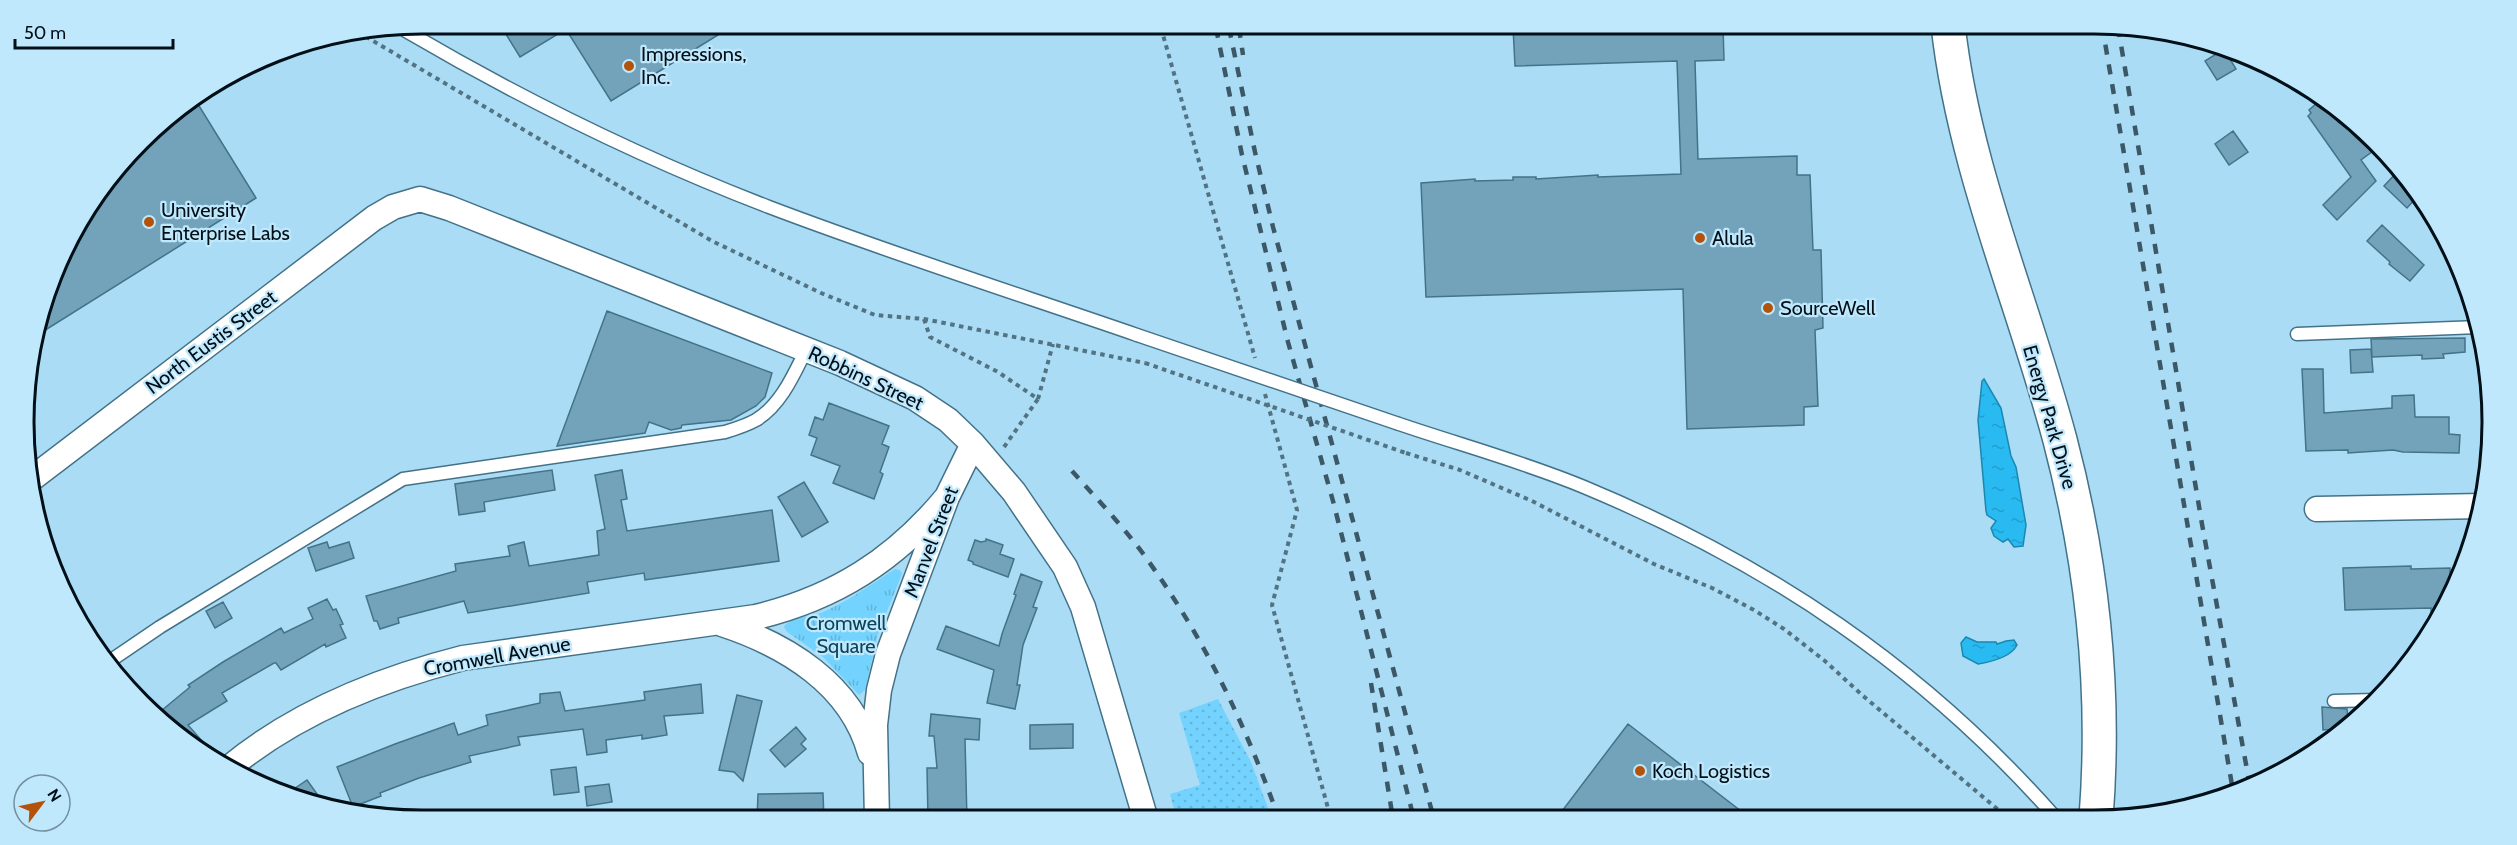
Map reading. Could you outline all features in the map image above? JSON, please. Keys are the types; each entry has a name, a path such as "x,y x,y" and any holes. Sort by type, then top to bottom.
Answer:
{"street":[{"name":"Energy Park Drive","path":"1950,34 1962,109 1979,183 2059,439 2075,504 2088,579 2097,664 2099,720 2096,810"},
{"name":"Robbins Street","path":"393,207 420,199 449,208 806,350 915,398 948,420 973,444 1014,492 1065,567 1083,607 1143,810"},
{"name":"North Eustis Street","path":"38,474 374,218 393,207"},
{"name":"Manvel Street","path":"876,810 874,766 879,690 888,654 946,497 973,444"},
{"name":"Cromwell Avenue","path":"236,763 311,714 367,688 417,670 463,658 714,621 756,617 794,608 839,587 875,565 906,542 946,497"},
{"path":"2317,509 2473,506"},
{"name":"Cromwell Avenue","path":"714,621 751,633 785,650 810,667 832,688 851,712 866,739 874,766"}],"lane":[{"path":"412,34 558,113 700,179 770,208 1582,486 1685,532 1782,585 1826,614 1921,687 1998,755 2049,810"},
{"path":"2297,334 2470,327"},
{"path":"114,658 160,627 403,479 725,432 758,419 771,406 784,392 806,350"},
{"path":"2334,701 2365,700"}],"path":[{"path":"1163,34 1256,363"},
{"path":"369,38 712,241 821,293 874,315 924,319 1145,363 1460,470 1532,501 1654,564 1712,588 1784,629 1825,661 1999,810"},
{"path":"924,319 930,337 998,372 1038,399"},
{"path":"991,464 1034,408 1053,344"},
{"path":"1262,385 1297,510 1272,606 1329,810"}],"green space":[{"name":"Cromwell Square","path":"895,569 900,570 902,574 878,634 865,690 859,695 823,657 787,632 784,627 794,620 818,614 838,605"},
{"path":"1218,699 1251,762 1269,810 1174,810 1170,794 1200,785 1179,713"}],"water":[{"path":"1984,379 2001,408 2011,456 2016,467 2026,525 2023,546 2014,547 2008,539 2003,542 1994,536 1991,528 1996,521 1987,515 1986,511 1978,420"},
{"path":"1966,637 1977,642 1996,642 1997,644 2014,640 2017,645 2005,656 1978,664 1963,656 1961,643"}],"building":[{"path":"506,34 558,34 520,57"},
{"name":"Impressions, Inc.","path":"569,34 720,34 611,101"},
{"path":"1513,34 1723,34 1724,60 1695,61 1698,159 1797,156 1797,175 1810,175 1813,250 1821,250 1823,328 1815,330 1818,406 1804,407 1804,425 1687,429 1683,289 1426,297 1421,183 1475,179 1475,181 1513,180 1513,177 1536,177 1536,179 1598,175 1598,177 1681,174 1677,61 1515,66"},
{"path":"2216,54 2230,59 2236,69 2217,80 2205,61"},
{"path":"2316,104 2372,152 2361,160 2376,181 2337,220 2323,205 2351,177 2308,116 2311,113 2309,110"},
{"name":"University Enterprise Labs","path":"199,106 256,198 46,329 64,274 86,228 100,207 148,148"},
{"path":"2233,131 2248,152 2229,165 2215,144"},
{"path":"2394,176 2413,201 2407,208 2384,186"},
{"path":"2382,225 2424,265 2410,281 2389,264 2390,262 2367,241"},
{"path":"607,311 772,373 765,397 756,406 731,420 682,425 681,428 671,430 649,422 645,433 557,446"},
{"path":"2465,338 2465,352 2443,354 2444,358 2422,359 2422,355 2372,357 2371,339"},
{"path":"2371,349 2373,372 2351,373 2350,350"},
{"path":"2302,369 2323,369 2324,413 2392,408 2392,396 2414,395 2415,417 2449,417 2449,434 2460,435 2459,453 2393,450 2348,453 2348,450 2306,451"},
{"path":"829,403 889,426 882,444 889,447 874,499 833,483 840,466 811,455 817,438 809,435 815,417 823,420"},
{"path":"552,470 555,490 484,502 485,511 459,515 455,484"},
{"path":"622,470 627,499 621,500 627,531 772,510 779,561 645,580 644,573 587,582 589,593 468,613 464,601 398,618 399,623 380,629 377,621 374,621 366,596 456,571 455,564 510,556 508,546 524,542 529,566 599,555 597,531 605,529 595,475"},
{"path":"804,482 828,522 802,537 778,497"},
{"path":"986,539 1003,545 1000,554 1014,559 1008,577 968,560 975,540 981,542"},
{"path":"327,542 329,548 349,542 354,558 316,571 308,548"},
{"path":"2411,566 2411,569 2450,568 2450,577 2431,615 2431,608 2345,610 2343,568"},
{"path":"1021,574 1042,582 1033,607 1037,608 1023,645 1017,685 1020,685 1015,709 987,703 994,670 937,649 946,626 999,646"},
{"path":"327,599 333,610 336,609 346,638 326,647 325,644 281,670 274,663 222,693 227,701 188,725 203,742 162,710 190,687 188,685 223,662 281,628 284,633 313,619 308,608"},
{"path":"223,602 232,618 215,628 206,611"},
{"path":"701,684 703,713 664,716 667,735 642,739 642,735 606,740 607,752 587,755 583,729 518,737 520,745 469,756 471,762 419,778 380,793 381,796 358,805 352,804 337,767 454,723 458,735 488,725 486,715 540,703 540,694 560,692 565,711 645,700 644,692"},
{"path":"737,695 762,701 743,781 734,772 719,770"},
{"path":"2322,707 2347,709 2348,716 2332,729 2323,730"},
{"path":"931,714 980,719 979,740 965,739 967,810 928,810 927,768 937,768 934,736 929,736"},
{"path":"1073,724 1073,748 1030,749 1030,725"},
{"name":"Koch Logistics","path":"1628,724 1740,810 1563,810"},
{"path":"796,727 806,739 801,744 806,749 785,767 770,750"},
{"path":"576,767 579,792 554,795 551,770"},
{"path":"307,780 318,796 298,790 294,789"},
{"path":"609,784 612,802 587,806 585,787"},
{"path":"823,793 824,810 757,810 758,794"}],"railway":[{"path":"1217,34 1242,155 1288,342 1333,501 1412,810"},
{"path":"1230,34 1273,227 1432,810"},
{"path":"1240,34 1243,55"},
{"path":"2104,34 2232,785"},
{"path":"2119,35 2202,524 2249,778"},
{"path":"1072,471 1136,544 1186,618 1237,715 1276,810"},
{"path":"1371,683 1392,810"}],"place":[{"name":"Impressions, Inc.","path":"629,66"},
{"name":"University Enterprise Labs","path":"149,222"},
{"name":"Alula","path":"1700,238"},
{"name":"SourceWell","path":"1768,308"},
{"name":"Koch Logistics","path":"1640,771"}]}
